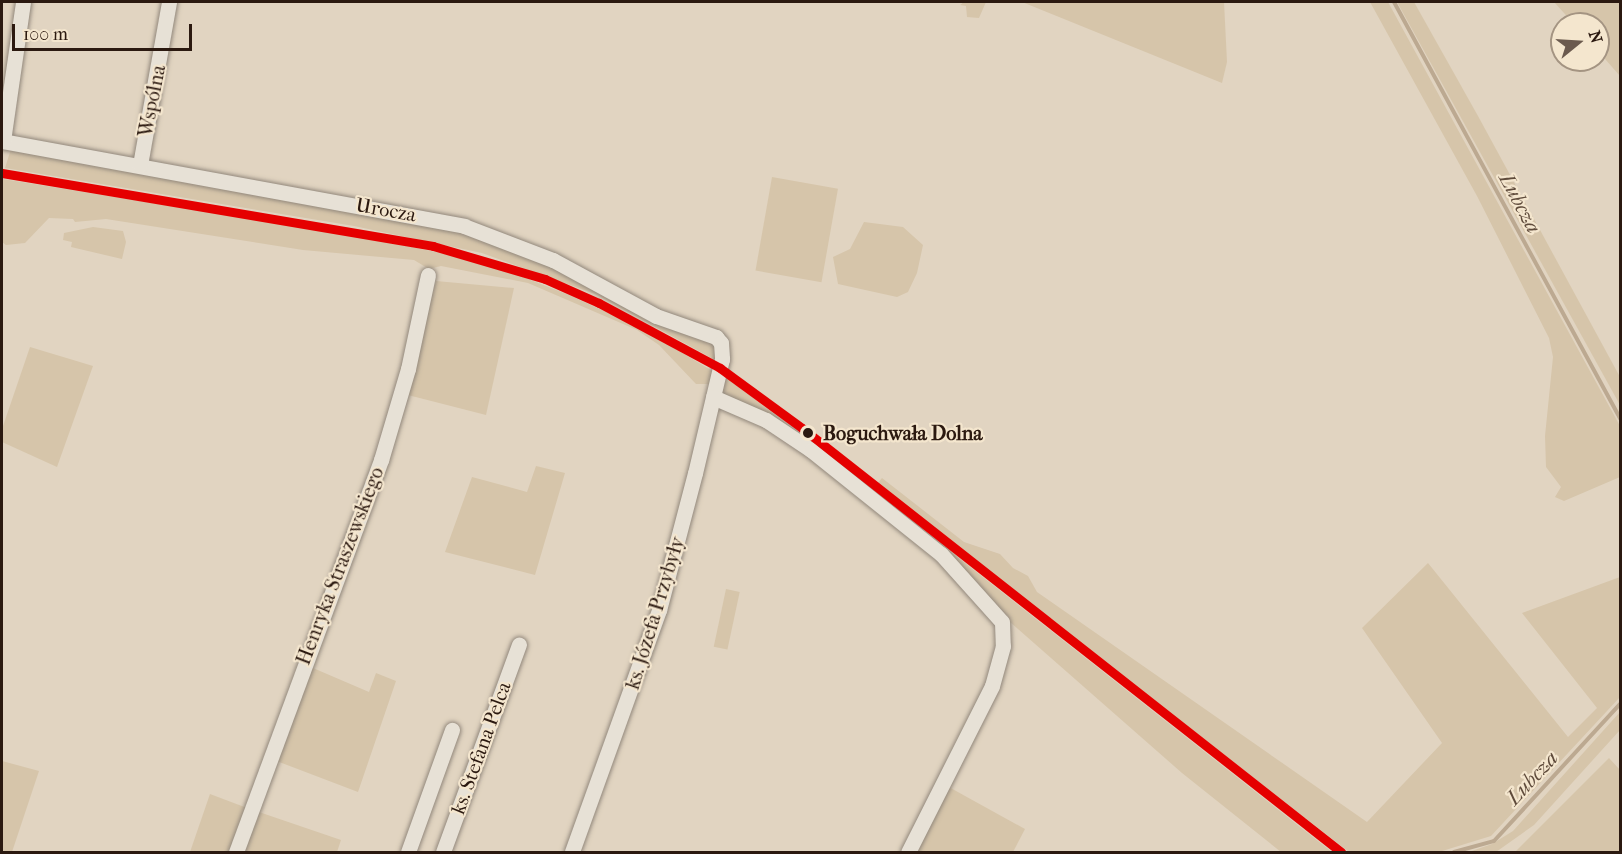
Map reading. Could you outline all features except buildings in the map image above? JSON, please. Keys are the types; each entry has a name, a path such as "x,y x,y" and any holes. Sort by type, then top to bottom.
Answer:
{"street":[{"path":"2,141 23,2"},
{"name":"Wspólna","path":"140,165 169,2"},
{"name":"Urocza","path":"2,141 433,218 505,240 563,265 656,316 716,337 723,351 720,368"},
{"name":"Henryka Straszewskiego","path":"236,852 381,460 408,369 428,275"},
{"name":"ks. Józefa Przybyły","path":"572,852 658,610 720,368"},
{"path":"713,397 766,420 811,450 941,554 1002,622 1003,646 992,686 908,852"},
{"name":"ks. Stefana Pelca","path":"442,852 519,644"},
{"name":"ks. Stefana Pelca","path":"408,852 452,730"}],"shaded area":[{"path":"964,2 986,2 979,18 967,17 966,6 960,5"},
{"path":"1022,2 1224,2 1227,62 1222,83"},
{"path":"1370,2 1388,2 1620,426 1620,477 1564,501 1555,497 1561,487 1546,467 1545,436 1553,357 1549,338 1477,196"},
{"path":"1397,2 1414,2 1478,116 1620,377 1620,405"},
{"path":"1554,2 1620,2 1620,76 1610,65 1610,12 1563,12"},
{"path":"11,149 425,220 514,247 702,337 718,347 717,361 595,294 482,253 354,226 5,168"},
{"path":"772,177 838,189 821,282 756,271"},
{"path":"3,179 364,237 445,254 513,273 569,295 641,328 714,372 709,384 696,384 659,345 637,330 528,283 441,266 429,269 414,260 303,250 106,219 75,222 73,219 49,218 25,243 6,245 2,242"},
{"path":"864,222 903,227 923,245 917,273 908,292 897,297 838,284 833,257 850,249"},
{"path":"93,227 123,231 126,242 122,259 71,247 72,242 63,240 64,233"},
{"path":"436,281 514,288 486,415 404,394"},
{"path":"30,347 93,366 57,467 2,442 2,429"},
{"path":"723,375 1332,852 1281,852 1182,773 1010,622 1008,616 979,594 921,534 718,393"},
{"path":"536,466 565,473 535,575 445,552 472,477 527,492"},
{"path":"882,478 964,542 1000,554 1013,568 1028,576 1037,592 1367,822 1442,743 1362,628 1428,563 1568,737 1597,708 1522,613 1620,577 1620,697 1491,836 1439,852 1349,852 877,484"},
{"path":"726,589 740,592 727,650 714,647"},
{"path":"306,665 369,692 376,673 396,681 358,792 274,760"},
{"path":"1620,712 1620,730 1534,825 1496,852 1469,852 1492,844 1513,831"},
{"path":"1609,758 1620,770 1620,852 1515,852"},
{"path":"2,761 39,771 12,852 2,852"},
{"path":"947,786 1025,829 1013,852 913,852"},
{"path":"210,794 247,808 229,852 190,852"},
{"path":"256,811 341,840 337,852 240,852"}],"waterway":[{"name":"Lubcza","path":"1394,2 1620,419"},
{"name":"Lubcza","path":"1454,852 1494,841 1620,704"}],"transit line":[{"path":"2,173 433,246 545,279 599,303 720,368 802,428 1341,852"}],"place":[{"name":"Boguchwała Dolna","path":"808,433"}]}
